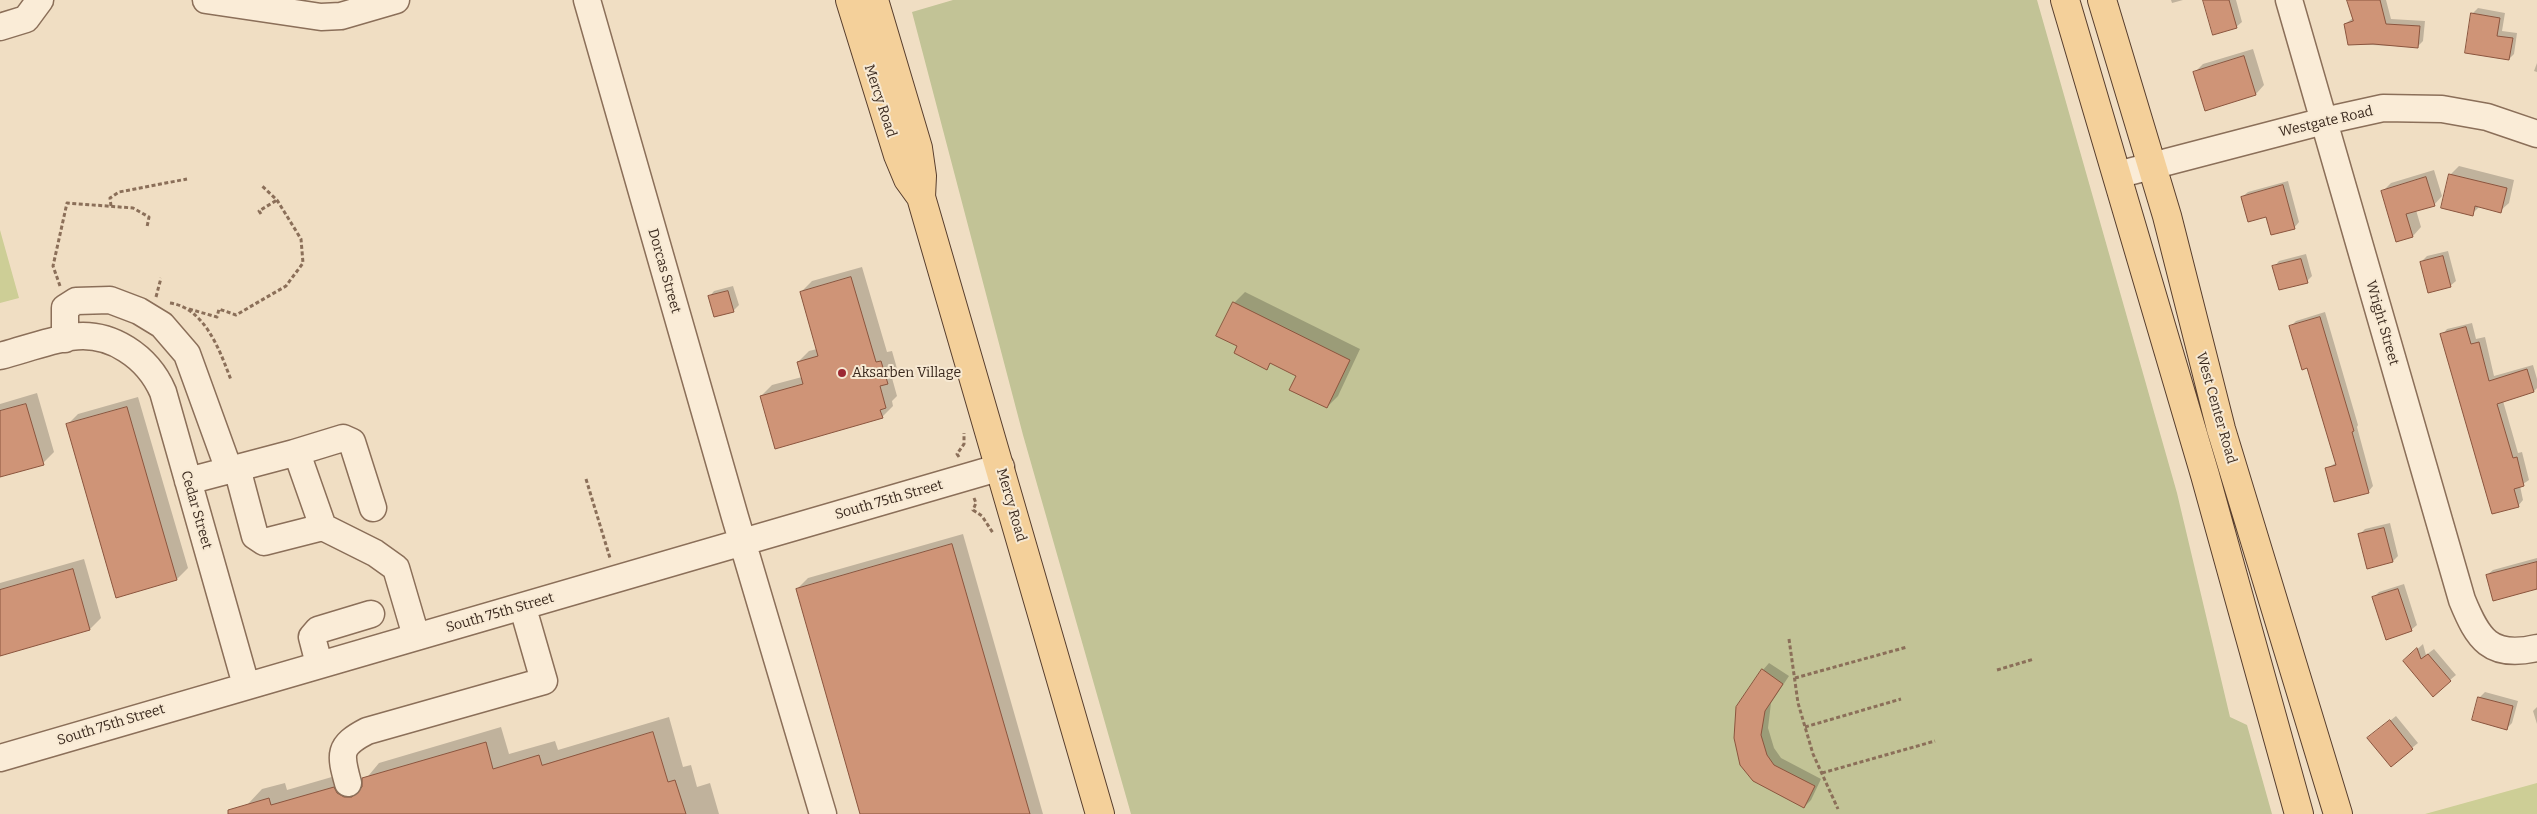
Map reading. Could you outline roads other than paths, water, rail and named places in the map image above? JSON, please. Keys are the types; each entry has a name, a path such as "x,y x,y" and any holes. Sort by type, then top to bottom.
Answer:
{"main road":[{"name":"Mercy Road","path":"850,0 898,155 908,179 921,197"},
{"name":"Mercy Road","path":"874,0 918,148 922,176 921,197 1100,814"},
{"name":"West Center Road","path":"2065,0 2205,475 2299,814"},
{"name":"West Center Road","path":"2102,0 2152,165 2221,429 2338,814"}],"street":[{"path":"0,27 26,20 40,0"},
{"path":"206,0 321,17 341,16 396,0"},
{"name":"Dorcas Street","path":"587,0 823,814"},
{"name":"Wright Street","path":"2290,0 2462,600 2472,624 2484,641 2494,647 2511,650 2537,648"},
{"name":"Westgate Road","path":"2117,176 2324,120 2383,108 2442,109 2487,117 2537,134"},
{"path":"65,339 65,308 76,301 110,300 139,311 162,325 187,354 233,469 255,536 264,542 323,527 375,553 396,568 416,636"},
{"path":"0,356 65,339 96,337 134,354 169,333"},
{"name":"Cedar Street","path":"134,354 158,381 163,392 246,685"},
{"path":"188,481 343,438 352,442 373,508"},
{"path":"294,453 298,456 323,527"},
{"name":"South 75th Street","path":"0,758 416,636 522,608 1000,467"},
{"path":"348,783 341,758 346,746 354,738 367,731 544,681 522,608"},
{"path":"319,664 312,637 318,630 371,614"}],"place":[{"name":"Aksarben Village","path":"842,373"}]}
